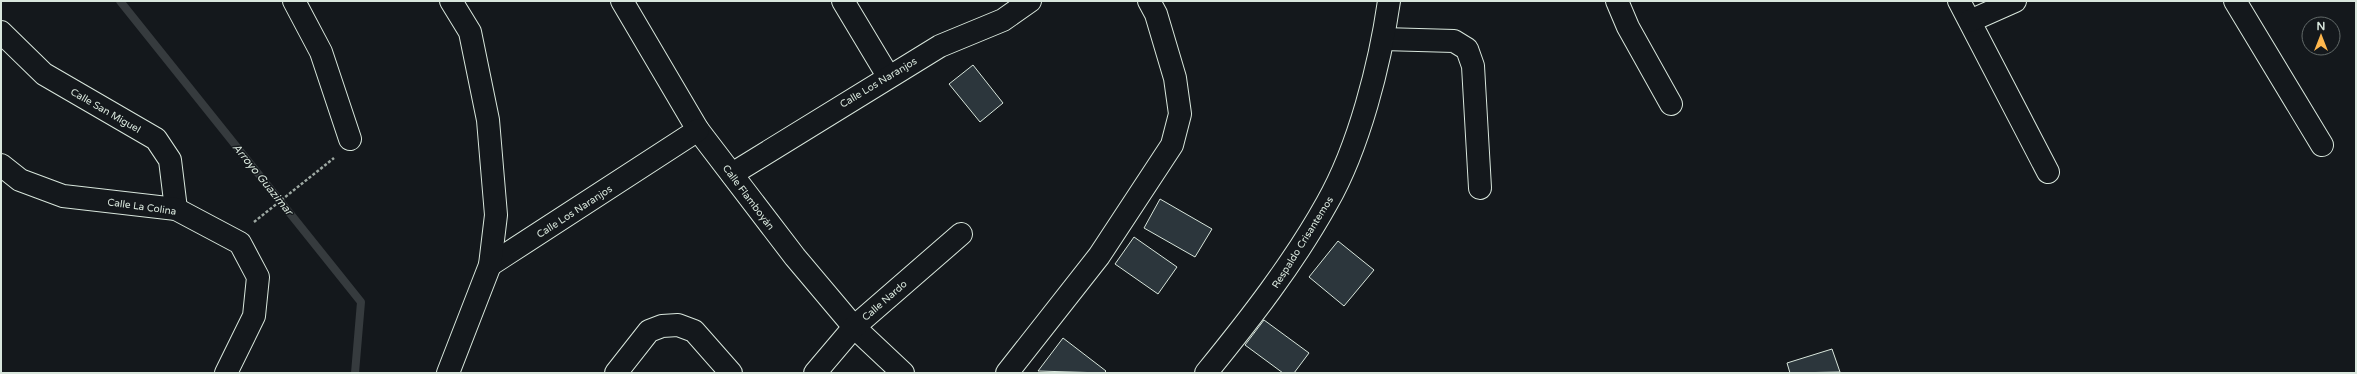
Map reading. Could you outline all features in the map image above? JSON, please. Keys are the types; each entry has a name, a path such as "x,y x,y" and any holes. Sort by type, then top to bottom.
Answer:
{"street":[{"path":"294,1 322,52 350,139"},
{"path":"448,373 490,265 496,216 488,120 470,32 451,1"},
{"name":"Calle Flamboyán","path":"622,1 698,130 795,257 854,327 903,373"},
{"path":"843,1 888,76"},
{"name":"Calle Los Naranjos","path":"732,174 888,76 940,46 1003,20 1030,1"},
{"path":"1007,373 1099,256 1172,144 1180,114 1175,78 1156,14 1148,1"},
{"name":"Respaldo Crisantemos","path":"1206,373 1282,276 1328,202 1353,148 1383,39 1389,1"},
{"path":"1618,1 1628,27 1671,104"},
{"path":"1959,1 2048,172"},
{"path":"1970,21 2015,1"},
{"path":"2235,1 2322,145"},
{"name":"Calle San Miguel","path":"1,32 44,74 156,139 170,160 176,209"},
{"path":"1383,39 1454,41 1467,49 1473,66 1480,188"},
{"name":"Calle Los Naranjos","path":"490,265 698,130"},
{"name":"Calle La Colina","path":"1,165 20,180 63,196 176,209 240,243 258,277 254,316 226,373"},
{"name":"Calle Nardo","path":"815,373 854,327 961,234"},
{"path":"616,373 649,331 662,326 678,325 694,331 731,373"}],"path":[{"path":"234,239 334,158 347,150 350,147 350,139"}],"building":[{"path":"973,65 1003,103 980,122 949,84"},
{"path":"1160,199 1212,229 1195,257 1144,228"},
{"path":"1134,237 1177,267 1158,294 1115,264"},
{"path":"1338,241 1374,270 1344,306 1309,277"},
{"path":"1264,320 1309,353 1294,373 1283,373 1245,345"},
{"path":"1063,338 1106,371 1104,373 1038,371"},
{"path":"1832,349 1840,372 1790,373 1787,363"}],"waterway":[{"name":"Arroyo Guazimar","path":"120,1 361,302 355,373"}]}
